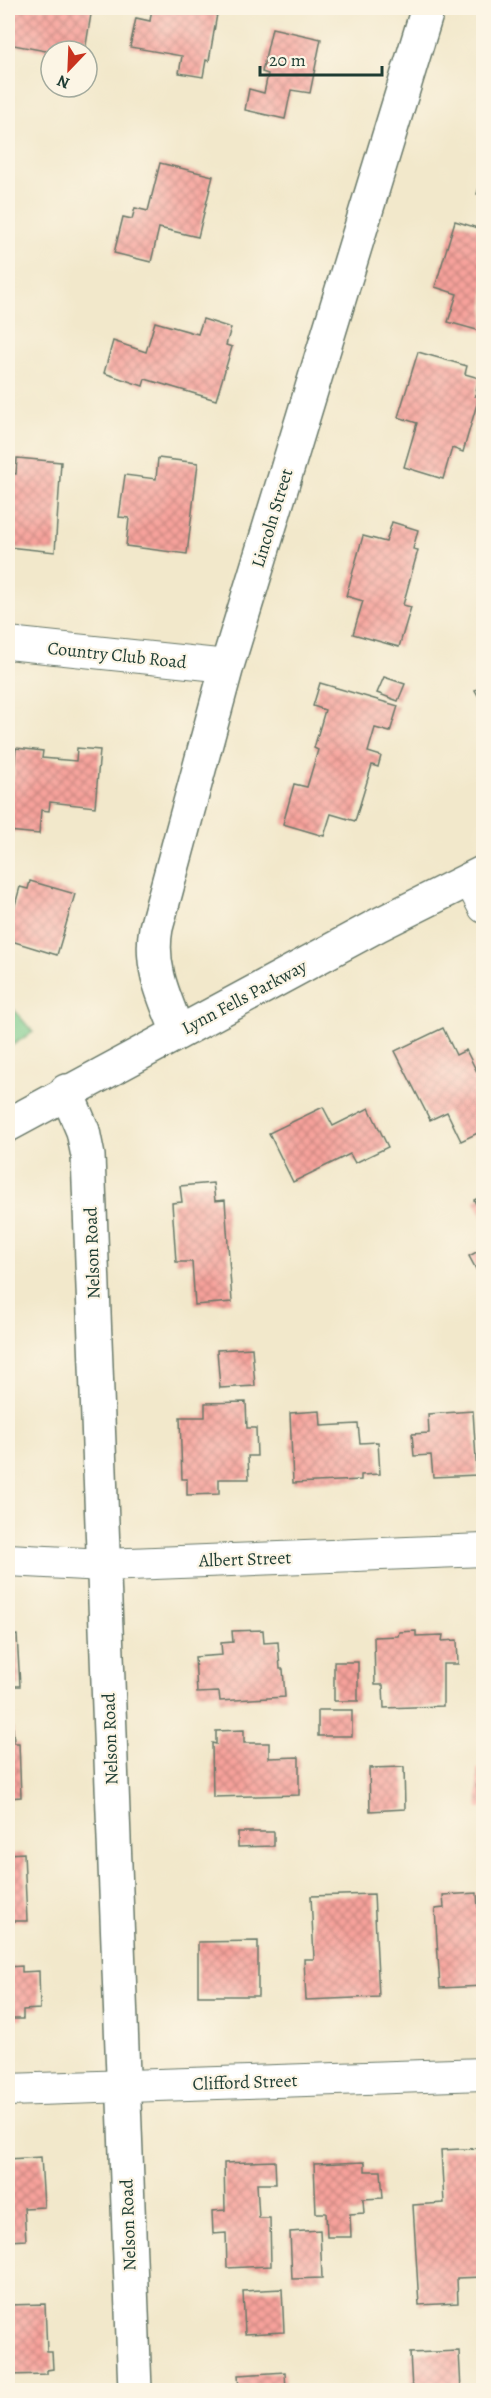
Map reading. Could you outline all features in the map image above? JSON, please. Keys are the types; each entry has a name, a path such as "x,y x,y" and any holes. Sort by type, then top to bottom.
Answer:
{"street":[{"name":"Lincoln Street","path":"178,1032 156,974 154,940 226,666 428,8"},
{"name":"Country Club Road","path":"8,643 226,666"},
{"name":"Lynn Fells Parkway","path":"8,1125 378,925 479,886"},
{"name":"Nelson Road","path":"66,1092 83,1131 88,1156 135,2391"},
{"name":"Albert Street","path":"8,1560 104,1564 483,1550"},
{"name":"Clifford Street","path":"8,2090 483,2074"}],"green space":[{"path":"8,1003 33,1032 8,1048"}],"building":[{"path":"8,8 92,8 87,39 39,39 39,50 8,44"},
{"path":"152,8 180,8 217,14 209,61 206,60 203,77 179,73 182,56 130,47 136,18 150,21"},
{"path":"272,28 321,39 310,93 291,90 285,119 245,110 249,89 264,93 268,74 262,72"},
{"path":"160,163 213,176 198,237 159,228 151,262 114,253 123,217 132,219 135,208 148,211"},
{"path":"484,174 484,196 477,194"},
{"path":"455,221 484,230 484,332 448,322 457,294 435,287"},
{"path":"203,319 231,328 226,345 232,347 216,400 145,379 143,386 104,373 113,341 146,352 155,322 198,334"},
{"path":"418,352 467,366 465,374 479,378 475,396 479,397 463,452 452,448 443,479 404,467 417,423 398,417"},
{"path":"17,458 61,462 55,552 8,547 8,473 16,474"},
{"path":"158,458 198,463 187,554 126,546 129,518 119,517 125,475 156,479"},
{"path":"392,522 418,530 413,549 418,550 403,605 411,607 399,647 353,634 363,601 346,596 363,536 386,542"},
{"path":"384,677 405,684 398,701 377,693"},
{"path":"320,683 398,706 390,732 375,728 368,752 381,756 378,767 372,765 355,821 331,814 324,836 283,824 294,784 307,787 318,750 314,748 325,710 313,706"},
{"path":"484,685 484,706 475,690"},
{"path":"16,748 43,751 42,758 76,761 77,748 100,750 95,807 50,802 49,811 41,810 39,834 8,831 11,808 8,807 8,781 13,781"},
{"path":"30,881 75,894 57,955 8,940 8,930 20,887 28,889"},
{"path":"443,1028 456,1055 466,1050 484,1086 484,1130 461,1141 447,1112 430,1120 395,1051"},
{"path":"323,1107 333,1126 369,1108 388,1147 355,1163 350,1154 293,1182 269,1133"},
{"path":"213,1183 215,1201 225,1200 232,1302 195,1305 192,1262 176,1262 172,1203 182,1202 180,1186"},
{"path":"484,1195 484,1219 474,1200"},
{"path":"484,1248 484,1284 469,1256"},
{"path":"252,1348 255,1386 220,1388 217,1350"},
{"path":"246,1402 247,1428 256,1428 257,1456 248,1456 249,1479 219,1479 219,1494 187,1495 187,1479 182,1479 180,1417 205,1417 205,1403"},
{"path":"320,1411 321,1426 358,1424 360,1443 378,1442 380,1474 361,1475 361,1480 293,1483 290,1413"},
{"path":"473,1411 477,1475 433,1477 431,1455 414,1456 412,1434 429,1433 428,1414"},
{"path":"263,1630 264,1643 278,1642 285,1697 220,1701 219,1692 197,1693 195,1657 222,1655 221,1643 233,1642 232,1631"},
{"path":"416,1631 416,1636 443,1635 442,1641 457,1640 458,1664 443,1664 443,1706 384,1708 383,1685 375,1685 374,1637 398,1636 399,1632"},
{"path":"17,1635 20,1686 8,1686 8,1636"},
{"path":"334,1662 358,1662 358,1701 334,1701"},
{"path":"318,1710 352,1710 352,1736 318,1736"},
{"path":"8,1728 13,1728 14,1743 19,1743 21,1797 8,1798"},
{"path":"244,1730 244,1743 269,1743 269,1758 299,1757 299,1795 213,1797 212,1743 216,1744 216,1731"},
{"path":"404,1767 405,1809 370,1811 369,1768"},
{"path":"477,1769 484,1769 484,1808 478,1808"},
{"path":"238,1832 274,1832 274,1846 238,1847"},
{"path":"24,1853 27,1921 8,1921 8,1854"},
{"path":"477,1893 478,1907 484,1907 484,1986 440,1988 435,1909 444,1908 443,1895"},
{"path":"374,1894 379,1997 306,2000 304,1959 314,1959 311,1896"},
{"path":"258,1941 258,1996 198,1996 198,1942"},
{"path":"22,1966 22,1972 39,1971 40,2009 23,2010 23,2019 8,2019 8,1967"},
{"path":"484,2148 484,2277 457,2278 458,2303 419,2305 413,2205 444,2203 441,2150"},
{"path":"41,2157 44,2207 24,2208 26,2240 8,2241 8,2159"},
{"path":"275,2161 276,2184 257,2184 259,2218 270,2218 271,2266 227,2268 226,2233 213,2234 212,2211 225,2210 224,2163"},
{"path":"365,2162 365,2171 381,2171 383,2198 363,2199 364,2213 350,2214 351,2237 327,2237 326,2213 316,2213 314,2164"},
{"path":"320,2230 322,2278 292,2279 290,2232"},
{"path":"282,2289 284,2332 245,2334 243,2291"},
{"path":"45,2304 47,2352 52,2352 53,2369 47,2370 47,2374 8,2375 8,2305"},
{"path":"459,2351 461,2390 412,2390 410,2353"},
{"path":"285,2372 286,2390 239,2390 238,2375"}]}
